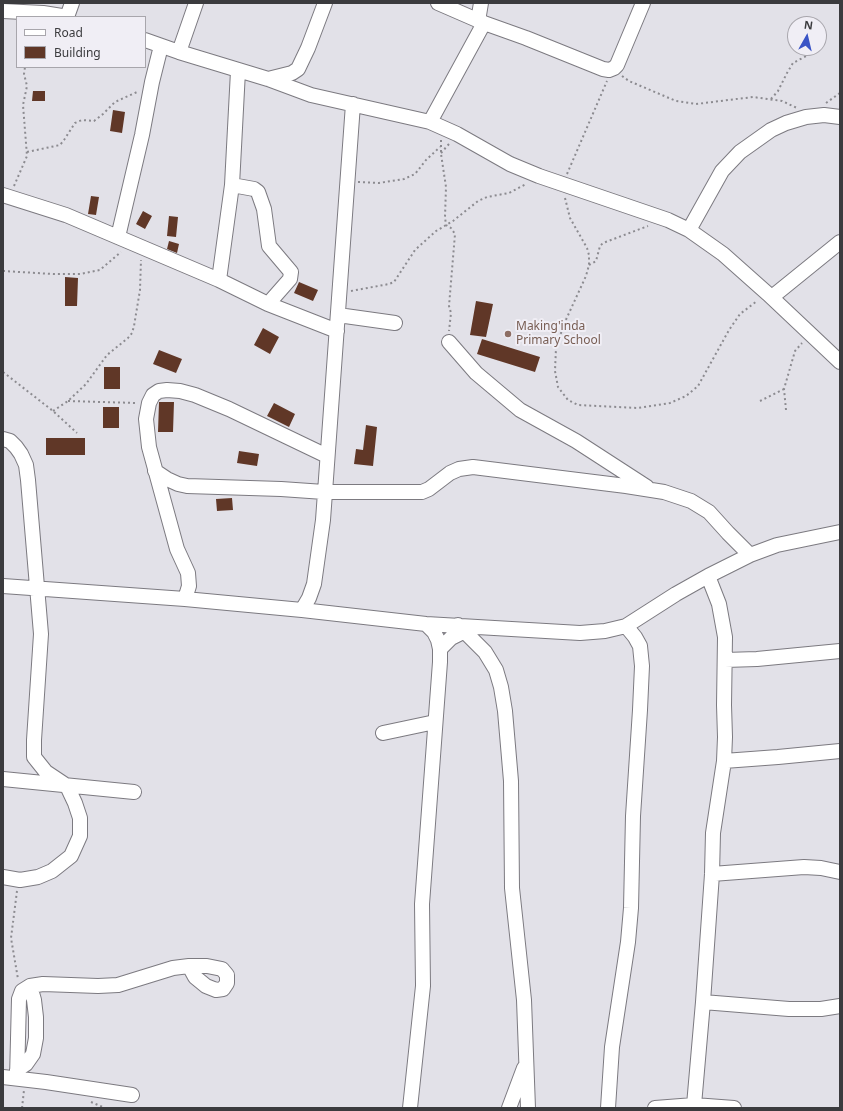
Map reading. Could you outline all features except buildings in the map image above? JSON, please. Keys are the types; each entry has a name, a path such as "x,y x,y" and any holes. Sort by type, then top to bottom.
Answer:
{"street":[{"path":"68,16 72,3"},
{"path":"179,52 196,3"},
{"path":"268,79 292,73 298,69 308,48 325,3"},
{"path":"438,3 475,16 603,69 611,69 617,65 643,3"},
{"path":"430,122 481,3"},
{"path":"3,11 43,13 62,16"},
{"path":"146,40 268,79 311,95 430,122 457,134 510,164 539,176 564,186 668,220 689,230 723,254 814,336 840,362"},
{"path":"130,242 142,135 152,82 161,46"},
{"path":"219,280 232,185 238,70"},
{"path":"302,610 311,594 314,584 322,526 353,104"},
{"path":"689,230 722,171 740,152 771,130 786,123 806,117 824,115 840,117"},
{"path":"232,185 254,189 258,192 264,209 268,246 291,272 290,279 268,304"},
{"path":"5,195 66,215 219,280 268,304 337,331"},
{"path":"770,296 840,242"},
{"path":"338,315 395,323"},
{"path":"449,342 476,373 520,410 576,441 653,490"},
{"path":"185,599 190,586 188,573 177,549 149,447 146,419 149,403 153,395 159,391 167,390 180,391 195,395 229,409 327,456"},
{"path":"3,439 16,447 26,465 41,634 34,758 46,772 67,786 80,818 80,836 71,856 52,871 38,877 20,880 3,877"},
{"path":"155,471 167,479 187,486 324,492 422,492 429,490 450,473 459,468 473,467 653,490 692,501 709,512 728,534 750,555"},
{"path":"3,586 185,599 302,610 462,628 580,633 605,631 626,626 676,594 750,555 777,545 840,532"},
{"path":"694,1105 712,874 713,833 724,761 725,637 719,604 708,576"},
{"path":"410,1108 423,986 422,904 440,649 434,632 426,624"},
{"path":"608,1108 612,1047 628,942 631,908 633,816 642,666 640,646 626,626"},
{"path":"440,649 462,628"},
{"path":"462,628 484,652 496,670 504,705 511,781 512,888 524,1000 528,1108"},
{"path":"725,660 757,659 840,650"},
{"path":"383,733 435,722"},
{"path":"724,761 840,751"},
{"path":"3,778 134,792"},
{"path":"712,874 804,867 821,868 840,872"},
{"path":"20,1076 33,1054 36,1038 36,1012 34,1000 26,989 43,984 118,986 173,968 189,966"},
{"path":"703,1002 790,1009 821,1009 840,1006"},
{"path":"509,1108 526,1062"},
{"path":"3,1077 20,1076 132,1095"},
{"path":"655,1108 694,1105 734,1108"}],"path":[{"path":"771,99 778,91 794,63 806,56"},
{"path":"5,195 16,184 27,156 23,105 27,86 24,74 25,68"},
{"path":"770,296 750,305 740,314 729,330 698,386 686,396 670,403 638,408 578,405 568,400 558,387 555,371 556,348 564,324 586,276 589,265 587,248 570,218 564,186 569,169 603,92 611,69 629,81 676,101 696,104 753,97 771,99 794,105 803,111 806,117"},
{"path":"26,152 60,145 75,123 82,120 94,121 115,102 138,91 152,82"},
{"path":"444,128 440,147 446,187 446,225"},
{"path":"347,180 365,183 379,183 404,179 415,174 426,160 440,147"},
{"path":"339,301 352,290 394,282 415,250 436,230 461,216 478,201 487,197 517,190 539,176"},
{"path":"589,265 596,261 600,246 603,243 668,220"},
{"path":"446,225 451,228 455,234 449,306 452,313 449,342"},
{"path":"3,271 53,274 80,274 94,272 105,266 130,242"},
{"path":"53,411 68,401 86,384 107,355 132,333 140,290 130,242"},
{"path":"786,410 784,389 795,351 802,343 814,336"},
{"path":"3,372 77,432"},
{"path":"760,401 784,389"},
{"path":"68,401 149,403"},
{"path":"20,880 16,897 11,938 17,973 26,989"},
{"path":"20,1076 22,1108"}],"place":[{"name":"Making'inda Primary School","path":"508,334"}]}
